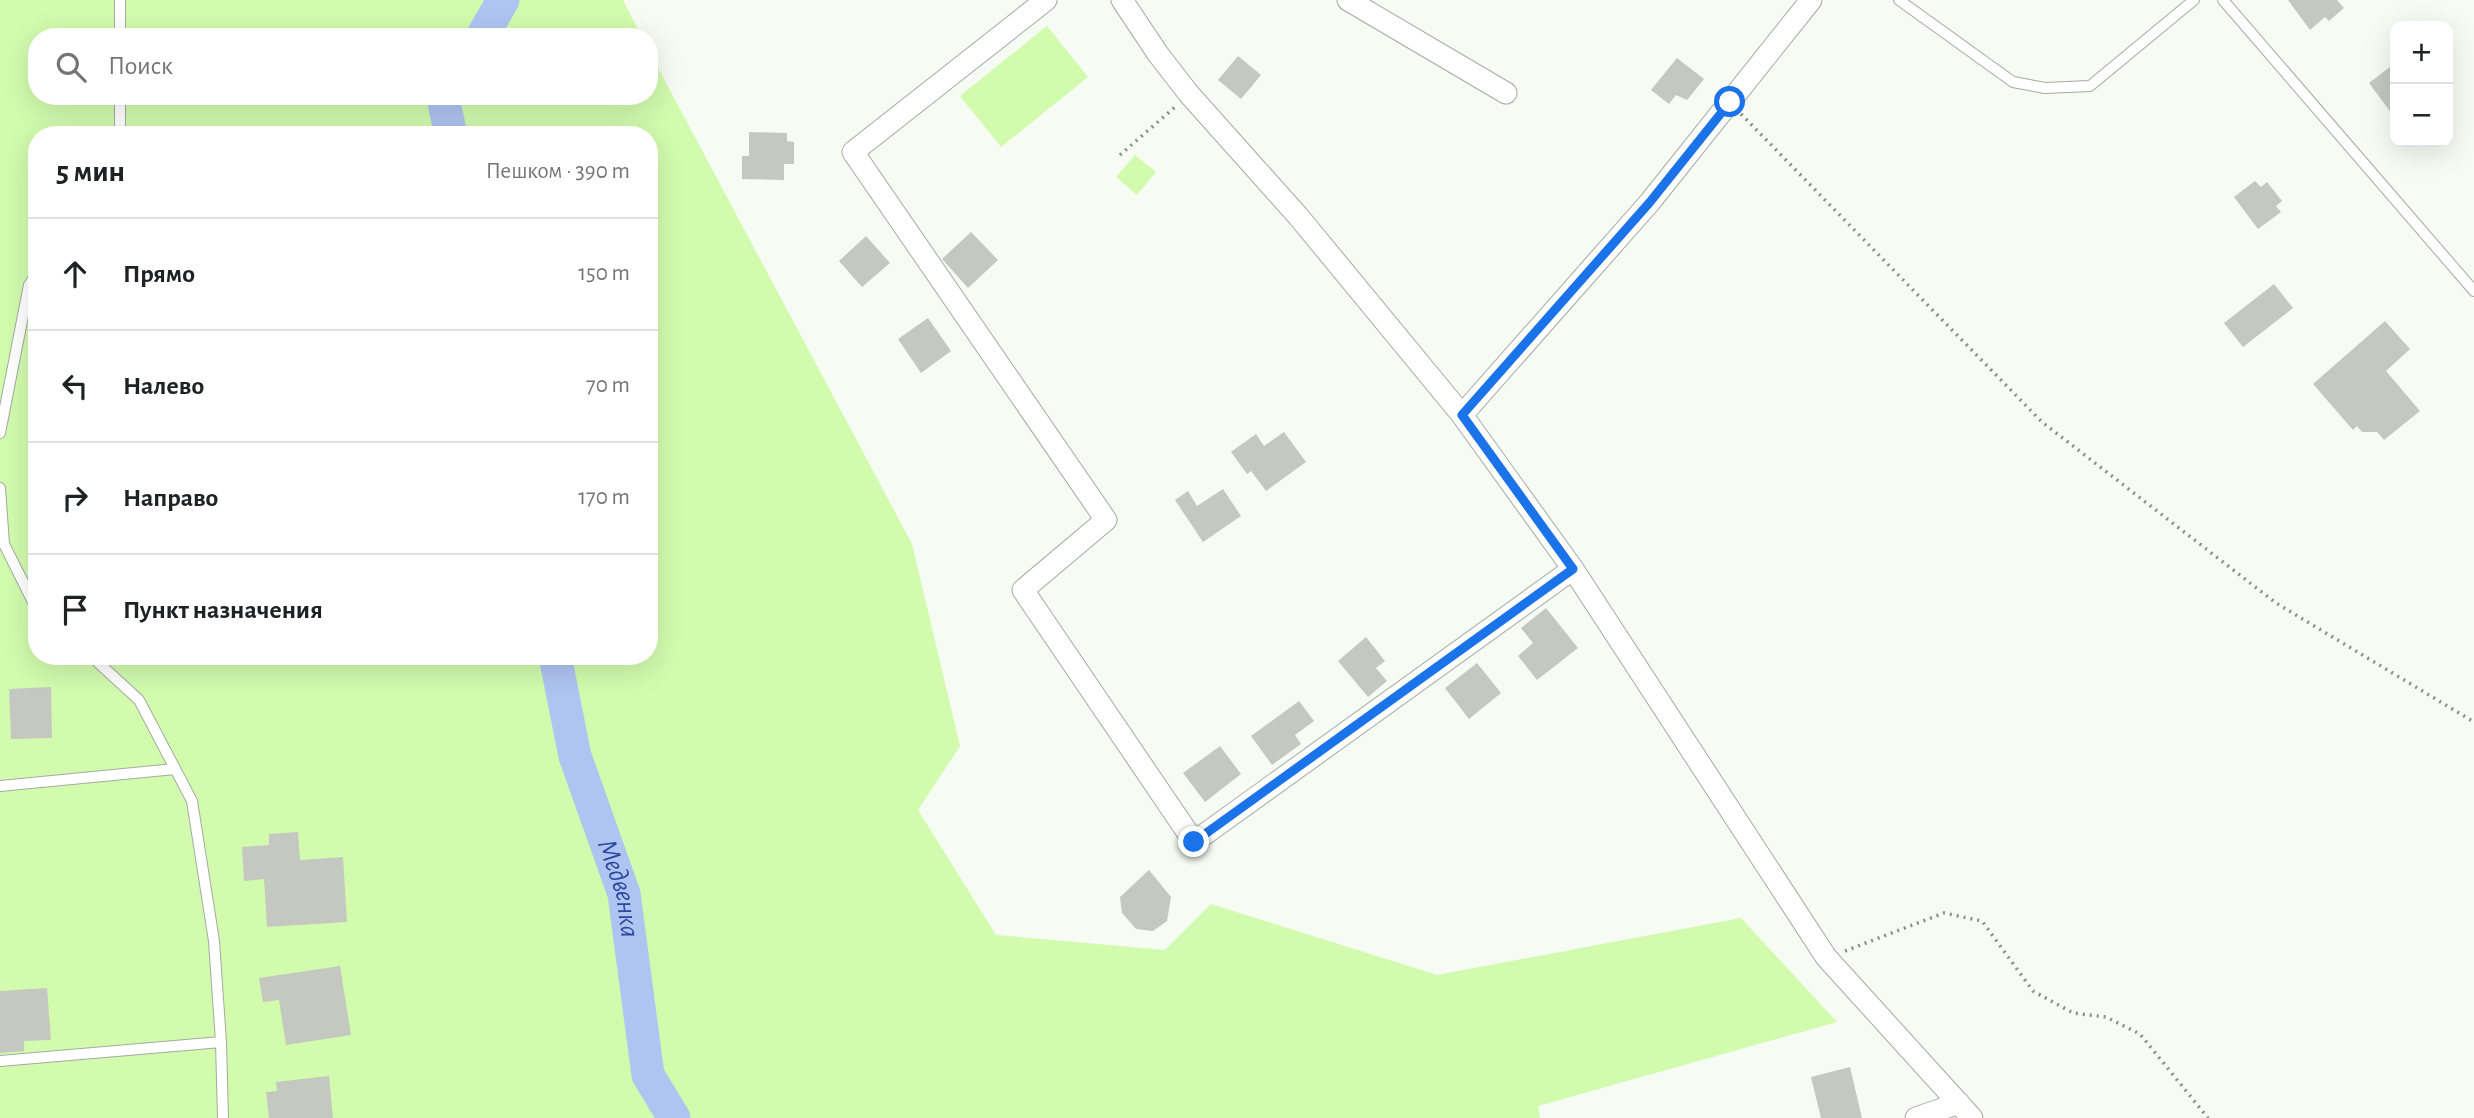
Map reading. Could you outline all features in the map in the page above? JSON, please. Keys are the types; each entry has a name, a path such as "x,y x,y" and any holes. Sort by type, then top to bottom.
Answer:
{"street":[{"path":"1046,0 853,152 1106,520 1023,590 1194,842 1573,569"},
{"path":"1122,0 1157,54 1298,216 1462,415 1573,569 1826,957 1965,1111"},
{"path":"1348,0 1506,93"},
{"path":"1462,415 1650,202 1811,0"},
{"path":"1916,1118 1965,1111"}],"lane":[{"path":"120,0 120,28"},
{"path":"1899,0 2013,82 2045,88 2090,86 2194,0"},
{"path":"2223,0 2474,291"},
{"path":"120,105 120,126"},
{"path":"0,433 28,290"},
{"path":"0,488 4,544 28,592"},
{"path":"101,665 139,700 192,801 214,941 223,1118"},
{"path":"0,786 175,769"},
{"path":"0,1061 221,1042"}],"path":[{"path":"1120,155 1189,93"},
{"path":"1730,102 2042,422 2276,604 2474,722"},
{"path":"1826,957 1944,913 1982,921 2034,991 2073,1013 2106,1017 2140,1034 2208,1118"}],"green space":[{"path":"0,0 623,0 637,28 28,28 28,105 658,105 658,68 912,544 960,746 918,810 996,935 1165,950 1211,904 1437,975 1741,918 1837,1022 1538,1106 1540,1118 0,1118"},
{"path":"1047,26 1088,77 1001,147 960,96"},
{"path":"1135,155 1156,172 1137,195 1116,177"}],"building":[{"path":"2288,0 2337,0 2344,8 2329,21 2325,17 2310,30"},
{"path":"1238,56 1261,75 1241,99 1218,80"},
{"path":"1677,58 1704,79 1687,100 1676,95 1669,104 1651,90"},
{"path":"2390,67 2390,111 2369,83"},
{"path":"749,132 787,133 787,141 794,142 794,164 784,164 784,180 742,179 742,156 749,156"},
{"path":"2255,181 2261,187 2267,182 2282,201 2276,206 2281,212 2258,229 2234,197"},
{"path":"971,232 998,260 968,288 942,259"},
{"path":"866,236 890,263 862,287 839,261"},
{"path":"2274,284 2293,308 2243,347 2224,323"},
{"path":"928,318 951,351 921,373 898,339"},
{"path":"2385,321 2410,349 2386,371 2420,411 2384,440 2377,432 2362,432 2357,426 2353,430 2313,384"},
{"path":"1284,432 1306,462 1266,491 1251,471 1247,474 1231,452 1256,434 1264,446"},
{"path":"1223,489 1241,516 1203,542 1175,500 1188,491 1197,506"},
{"path":"1546,608 1578,648 1537,680 1518,656 1533,643 1521,628"},
{"path":"1366,637 1385,661 1376,668 1387,681 1368,697 1338,661"},
{"path":"1477,663 1501,693 1469,719 1445,688"},
{"path":"51,687 52,738 11,739 9,689"},
{"path":"1299,701 1314,721 1295,735 1301,744 1272,765 1251,736"},
{"path":"1220,746 1241,774 1205,802 1183,773"},
{"path":"298,832 300,860 343,857 347,922 267,927 264,879 244,881 242,847 269,845 269,834"},
{"path":"1149,870 1171,897 1167,921 1153,931 1136,929 1122,913 1120,897"},
{"path":"340,966 351,1035 286,1045 279,1000 263,1002 259,978"},
{"path":"47,988 51,1040 24,1041 24,1051 0,1053 0,991"},
{"path":"1850,1067 1862,1118 1821,1118 1811,1077"},
{"path":"329,1076 333,1118 269,1118 266,1092 277,1091 276,1082"}],"waterway":[{"name":"Медвенка","path":"487,28 503,0"},
{"name":"Медвенка","path":"444,105 449,126"},
{"name":"Медвенка","path":"557,665 575,756 624,894 648,1075 674,1118"}],"route":[{"path":"1194,842 1573,569 1462,415 1650,202 1730,102"}]}
